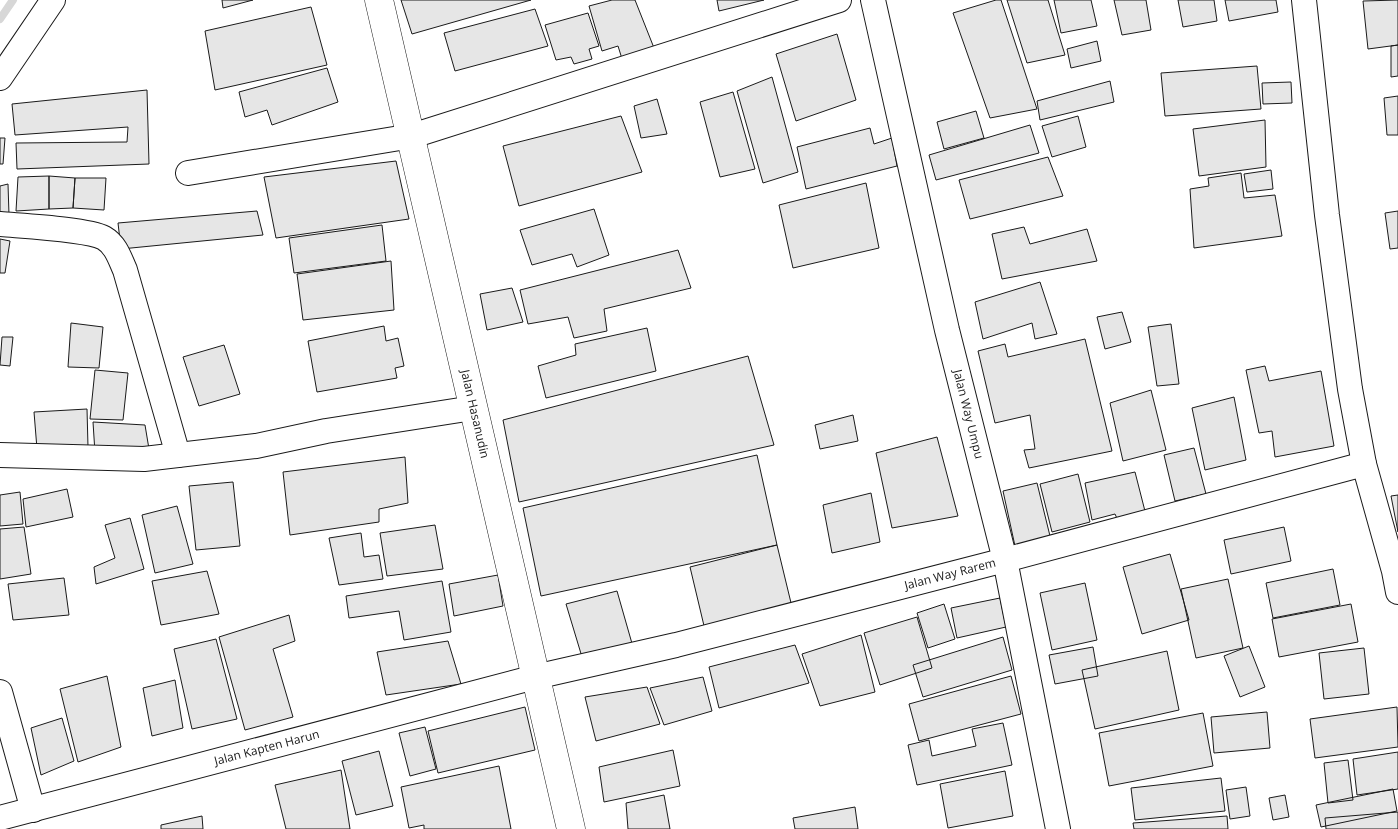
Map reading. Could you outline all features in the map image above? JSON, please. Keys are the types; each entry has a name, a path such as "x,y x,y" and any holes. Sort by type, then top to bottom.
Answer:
{"main road":[{"name":"Jalan Hasanudin","path":"379,0 412,136 570,829"}],"street":[{"path":"0,78 53,0"},
{"path":"188,173 412,136 839,0"},
{"name":"Jalan Way Umpu","path":"873,0 947,330 1005,560 1058,829"},
{"path":"1304,0 1328,225 1350,389 1364,464 1394,571 1398,592"},
{"path":"0,224 70,231 104,238 115,248 124,270 178,455"},
{"path":"0,455 144,459 256,446 326,431 473,408"},
{"name":"Jalan Way Rarem","path":"535,677 676,645 1005,560 1364,464"},
{"name":"Jalan Kapten Harun","path":"0,818 535,677"},
{"path":"0,692 33,810"}],"building":[{"path":"222,0 253,0 223,8"},
{"path":"401,0 531,0 412,34"},
{"path":"612,0 635,0 656,53 623,62 618,46 602,51 589,6"},
{"path":"717,0 764,0 719,11"},
{"path":"1001,0 1037,109 990,118 953,13"},
{"path":"1007,0 1048,0 1065,55 1027,63"},
{"path":"1054,0 1091,0 1097,26 1061,33"},
{"path":"1114,0 1146,0 1151,30 1122,35"},
{"path":"1178,0 1214,0 1217,21 1183,27"},
{"path":"1225,0 1276,0 1278,12 1229,21"},
{"path":"1398,0 1398,45 1368,49 1363,1"},
{"path":"311,7 327,65 215,90 205,31"},
{"path":"535,9 548,46 455,71 444,33"},
{"path":"588,13 599,46 589,49 592,59 574,64 571,57 556,60 545,25"},
{"path":"837,34 856,100 796,121 776,54"},
{"path":"1097,41 1101,61 1071,68 1067,49"},
{"path":"1398,45 1398,76 1391,77 1391,46"},
{"path":"1257,66 1261,109 1165,116 1161,73"},
{"path":"327,68 338,102 272,125 267,110 245,117 239,92"},
{"path":"772,77 798,172 763,183 737,91"},
{"path":"1110,81 1114,102 1040,120 1037,101"},
{"path":"1291,82 1292,103 1263,104 1262,83"},
{"path":"147,90 149,164 17,169 16,143 127,142 128,127 15,135 12,104"},
{"path":"733,92 755,169 720,177 700,102"},
{"path":"1398,96 1398,135 1387,135 1384,98"},
{"path":"657,99 667,134 641,138 634,106"},
{"path":"976,111 984,138 944,149 937,122"},
{"path":"621,116 642,172 519,206 503,146"},
{"path":"1078,116 1086,147 1052,157 1042,126"},
{"path":"1265,120 1266,167 1199,176 1193,129"},
{"path":"1030,125 1039,153 936,180 929,155"},
{"path":"870,128 874,144 892,138 897,166 806,189 797,147"},
{"path":"0,138 5,138 3,164 0,164"},
{"path":"1048,157 1063,196 970,219 959,180"},
{"path":"396,161 409,219 276,238 264,177"},
{"path":"1271,170 1273,189 1247,192 1244,174"},
{"path":"1241,173 1244,198 1275,195 1282,236 1194,248 1190,189 1209,186 1208,178"},
{"path":"49,176 75,178 73,208 49,209"},
{"path":"49,176 49,209 16,211 18,177"},
{"path":"75,178 106,178 104,210 73,208"},
{"path":"866,183 879,248 793,268 779,205"},
{"path":"8,184 9,215 0,216 0,186"},
{"path":"594,209 609,255 577,267 572,254 532,265 520,230"},
{"path":"257,211 263,235 121,249 118,223"},
{"path":"1398,211 1398,248 1390,249 1385,213"},
{"path":"382,225 386,261 294,273 289,238"},
{"path":"1024,227 1030,244 1087,229 1097,261 1002,279 992,234"},
{"path":"0,239 10,241 5,273 0,273"},
{"path":"678,250 691,288 604,309 607,331 574,338 568,317 528,324 520,290"},
{"path":"391,261 394,310 303,320 297,274"},
{"path":"1040,282 1057,334 1035,339 1032,323 983,339 975,302"},
{"path":"512,288 523,322 487,330 480,294"},
{"path":"1122,312 1131,342 1105,349 1097,317"},
{"path":"71,323 103,327 99,368 68,367"},
{"path":"1171,324 1179,384 1157,386 1148,327"},
{"path":"384,326 386,341 398,338 404,366 395,368 397,378 317,392 308,341"},
{"path":"647,328 656,371 546,398 538,366 576,355 575,344"},
{"path":"2,337 13,337 10,366 0,365"},
{"path":"1085,339 1112,451 1029,468 1024,450 1035,449 1030,415 995,423 978,351 1005,344 1008,357"},
{"path":"224,345 240,394 199,406 183,357"},
{"path":"748,356 774,445 519,502 503,420"},
{"path":"1265,366 1269,381 1321,371 1334,446 1275,457 1272,431 1259,433 1246,370"},
{"path":"95,370 128,373 123,420 90,419"},
{"path":"1151,390 1166,450 1123,461 1110,403"},
{"path":"1234,397 1246,460 1205,470 1192,408"},
{"path":"87,409 88,447 37,449 34,412"},
{"path":"853,415 858,441 820,449 815,425"},
{"path":"93,422 145,425 150,455 95,453"},
{"path":"937,437 958,516 892,528 876,453"},
{"path":"1194,448 1206,494 1175,501 1164,455"},
{"path":"757,455 777,545 541,596 523,508"},
{"path":"405,457 408,503 379,509 379,522 290,535 283,472"},
{"path":"1135,472 1147,519 1120,525 1115,514 1092,520 1085,483"},
{"path":"1078,474 1090,522 1052,532 1040,484"},
{"path":"233,482 240,546 196,550 189,486"},
{"path":"1037,483 1050,536 1015,546 1003,491"},
{"path":"67,489 73,517 26,527 23,499"},
{"path":"20,492 23,524 0,526 0,495"},
{"path":"871,493 880,542 832,553 823,505"},
{"path":"1398,495 1398,532 1391,496"},
{"path":"177,506 193,564 155,573 142,515"},
{"path":"130,518 144,569 96,584 94,567 115,558 105,525"},
{"path":"435,525 443,569 387,576 380,533"},
{"path":"24,527 31,574 0,579 0,529"},
{"path":"1284,527 1291,561 1231,574 1224,540"},
{"path":"361,533 364,557 379,555 383,579 339,585 329,538"},
{"path":"777,545 792,607 705,630 690,567"},
{"path":"1170,554 1189,620 1142,634 1123,567"},
{"path":"1333,569 1340,605 1273,618 1266,583"},
{"path":"207,571 219,614 161,625 152,581"},
{"path":"498,575 503,606 454,616 449,584"},
{"path":"64,578 69,615 13,620 8,584"},
{"path":"1228,579 1243,648 1196,658 1181,589"},
{"path":"442,581 451,632 404,640 399,611 349,618 346,596"},
{"path":"1085,583 1097,640 1052,650 1040,593"},
{"path":"617,591 633,647 582,657 566,604"},
{"path":"1000,598 1006,627 957,638 951,608"},
{"path":"944,604 955,639 928,648 917,613"},
{"path":"1351,604 1358,642 1279,657 1272,619"},
{"path":"289,615 295,641 273,649 293,717 245,730 219,637"},
{"path":"917,617 932,668 880,685 864,633"},
{"path":"861,635 875,692 820,706 802,654"},
{"path":"1003,637 1012,670 923,697 913,665"},
{"path":"216,639 237,719 192,729 174,649"},
{"path":"448,641 461,684 386,695 377,652"},
{"path":"795,645 809,683 719,708 709,667"},
{"path":"1249,646 1265,687 1240,697 1224,656"},
{"path":"1093,647 1098,676 1055,684 1049,655"},
{"path":"1364,648 1369,694 1324,699 1319,653"},
{"path":"1167,651 1179,710 1095,729 1082,670"},
{"path":"107,676 121,747 78,762 60,689"},
{"path":"1011,676 1021,714 919,741 909,704"},
{"path":"703,677 712,711 664,725 650,688"},
{"path":"175,680 183,728 152,736 143,688"},
{"path":"647,687 660,724 596,741 585,697"},
{"path":"525,707 535,750 438,773 428,731"},
{"path":"1397,707 1398,747 1315,758 1310,719"},
{"path":"1267,712 1270,748 1214,753 1211,717"},
{"path":"1203,713 1213,766 1109,786 1099,733"},
{"path":"62,718 74,761 41,775 31,728"},
{"path":"1003,723 1012,765 917,785 908,745 929,740 932,756 976,746 972,729"},
{"path":"425,727 436,769 410,776 399,733"},
{"path":"673,750 680,786 604,802 599,767"},
{"path":"379,751 393,806 356,815 342,761"},
{"path":"1398,752 1398,789 1357,795 1353,759"},
{"path":"1348,760 1353,800 1328,803 1324,763"},
{"path":"499,766 511,829 424,829 424,825 409,828 401,787"},
{"path":"341,770 350,829 286,829 275,785"},
{"path":"1005,771 1013,816 948,828 940,784"},
{"path":"1221,778 1225,811 1135,820 1131,788"},
{"path":"1246,787 1250,816 1230,819 1226,790"},
{"path":"1393,789 1397,811 1321,827 1316,805"},
{"path":"664,795 670,829 628,829 626,803"},
{"path":"1285,795 1289,817 1273,820 1269,798"},
{"path":"855,807 858,829 795,829 793,818"},
{"path":"1398,812 1398,829 1326,829 1325,818"},
{"path":"202,816 203,829 161,829 161,825"},
{"path":"1227,816 1228,829 1134,829 1133,823"}],"waterway":[{"path":"0,19 13,0"}]}
